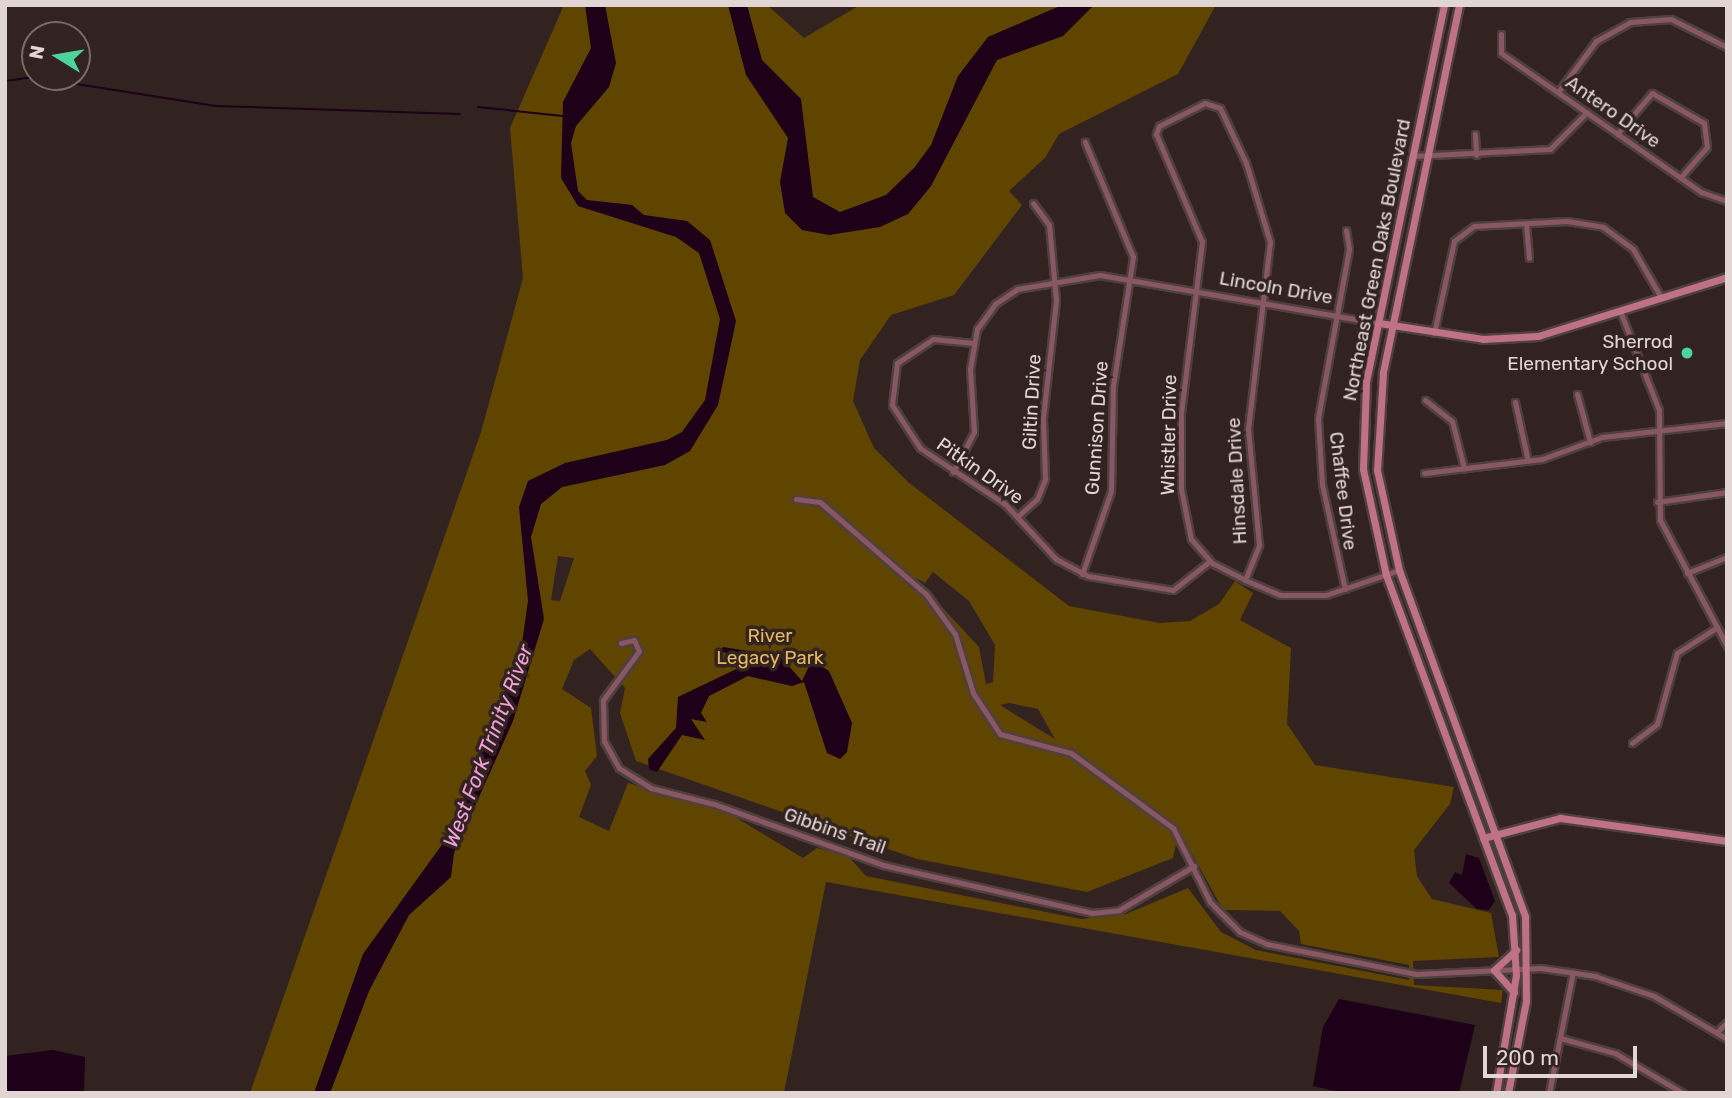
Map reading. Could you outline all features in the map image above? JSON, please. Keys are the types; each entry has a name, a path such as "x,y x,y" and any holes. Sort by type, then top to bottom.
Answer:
{"main road":[{"name":"Northeast Green Oaks Boulevard","path":"1444,5 1379,323 1362,439 1367,503 1386,575 1512,915 1517,968 1515,993 1496,1093"},
{"name":"Northeast Green Oaks Boulevard","path":"1459,5 1392,326 1376,440 1399,570 1525,917 1529,968 1508,1093"},
{"name":"Lincoln Drive","path":"1379,323 1483,340 1538,336 1620,311 1659,294 1727,277"},
{"path":"1448,741 1461,736"},
{"path":"1483,838 1585,818 1727,841"},
{"path":"1515,993 1494,970 1516,949"}],"street":[{"path":"1558,92 1595,41 1630,22 1671,19 1727,47"},
{"name":"Antero Drive","path":"1501,34 1501,53 1680,178 1727,201"},
{"path":"1617,134 1652,93 1704,123 1707,147 1680,178"},
{"name":"Whistler Drive","path":"1210,103 1159,126 1156,134 1199,226 1197,290 1181,412 1181,489 1186,528 1210,561 1245,580 1302,598 1345,589 1399,570"},
{"name":"Hinsdale Drive","path":"1210,103 1220,108 1268,224 1264,301 1248,429 1259,545 1245,580"},
{"path":"1413,156 1427,159 1550,149 1587,112"},
{"path":"1475,134 1476,155"},
{"name":"Gunnison Drive","path":"1082,574 1111,491 1113,386 1129,279 1129,238 1086,142"},
{"name":"Giltin Drive","path":"1018,516 1037,499 1045,479 1043,418 1057,280 1049,225 1034,203"},
{"path":"1526,224 1529,258"},
{"path":"1434,333 1457,236 1474,226 1526,224 1603,227 1633,249 1659,294"},
{"name":"Chaffee Drive","path":"1345,589 1318,451 1336,313 1349,249 1346,230"},
{"name":"Lincoln Drive","path":"973,343 1002,298 1057,280 1129,279 1336,313 1379,323"},
{"path":"1620,311 1654,388 1660,431 1657,502 1667,539 1727,646"},
{"name":"Pitkin Drive","path":"973,343 921,342 904,354 891,379 900,425 953,472 1018,516 1056,559 1082,574 1173,590 1210,561"},
{"path":"953,472 974,432 973,343"},
{"path":"1577,394 1590,442"},
{"path":"1425,400 1452,421 1464,468"},
{"path":"1515,402 1528,461"},
{"path":"1424,473 1528,461 1590,442 1727,423"},
{"path":"1657,502 1727,492"},
{"path":"796,499 803,495 820,502 926,594 955,634 973,693 1000,734 1087,763 1173,828 1223,918 1267,944 1416,974 1517,968 1573,972 1654,996 1727,1039"},
{"path":"1687,573 1727,557"},
{"path":"1632,743 1657,724 1668,666 1677,653 1716,628"},
{"name":"Gibbins Trail","path":"621,643 634,640 639,651 603,700 604,741 619,768 651,788 714,804 883,866 1092,913 1119,910 1194,866"},
{"path":"1549,1093 1573,972"},
{"path":"1717,1032 1727,1022"},
{"path":"1560,1038 1615,1053 1683,1093"}],"green space":[{"name":"River Legacy Park","path":"564,5 767,5 804,38 860,5 1216,5 1178,74 1059,134 1045,158 1009,191 1022,205 954,295 891,315 860,360 853,401 874,448 908,482 1069,606 1160,623 1190,621 1219,604 1235,581 1253,593 1240,620 1291,648 1287,724 1315,765 1454,787 1450,804 1414,850 1417,876 1432,899 1491,913 1499,957 1413,961 1414,985 1503,990 1501,1003 826,882 784,1093 250,1093 481,432 523,278 510,128","holes":["558,556 574,558 560,601 551,600","933,572 969,601 995,645 993,682 986,684 979,647 914,577 925,583","590,649 625,688 620,713 636,761 917,859 1087,892 1173,858 1179,830 1223,910 1280,911 1299,931 1301,944 1409,965 1409,980 1256,950 1221,932 1188,888 1126,914 1081,919 866,876 848,856 817,848 803,858 727,812 628,783 609,831 579,817 591,785 585,771 597,756 591,708 562,689 574,660","1009,703 1038,709 1055,739 1000,705"]}],"water":[{"name":"West Fork Trinity River","path":"585,5 605,5 616,63 609,87 576,126 571,143 578,191 587,200 632,205 644,215 687,221 710,240 736,321 718,405 690,451 665,465 562,487 541,504 531,537 544,619 513,721 454,853 451,877 409,915 369,991 330,1093 314,1093 363,954 449,835 521,650 528,601 519,507 528,481 565,463 667,440 682,432 705,400 720,319 699,253 676,237 578,206 561,178 563,102 591,48"},
{"path":"728,5 747,5 762,60 801,99 813,197 840,212 886,195 914,168 931,145 958,76 988,37 1062,5 1094,5 1063,36 997,60 931,186 908,214 880,227 829,235 802,230 785,213 780,182 788,138 746,75"},
{"path":"723,647 754,652 752,662 758,664 765,654 764,663 777,667 779,655 802,681 812,660 829,671 852,723 847,752 840,759 827,753 804,682 792,686 748,676 709,696 701,713 707,722 691,719 705,740 682,735 657,772 649,769 648,759 676,728 678,697 749,663 750,656 720,652"},
{"path":"1466,854 1479,858 1495,901 1489,910 1477,909 1449,883 1455,872 1462,875"},
{"path":"1339,999 1475,1025 1459,1093 1344,1093 1313,1086 1323,1027"},
{"path":"53,1050 85,1057 84,1093 5,1093 5,1056"}],"waterway":[{"path":"5,81 32,77 216,106 460,114"},
{"path":"478,107 563,116"}],"place":[{"name":"Sherrod Elementary School","path":"1687,353"}]}
